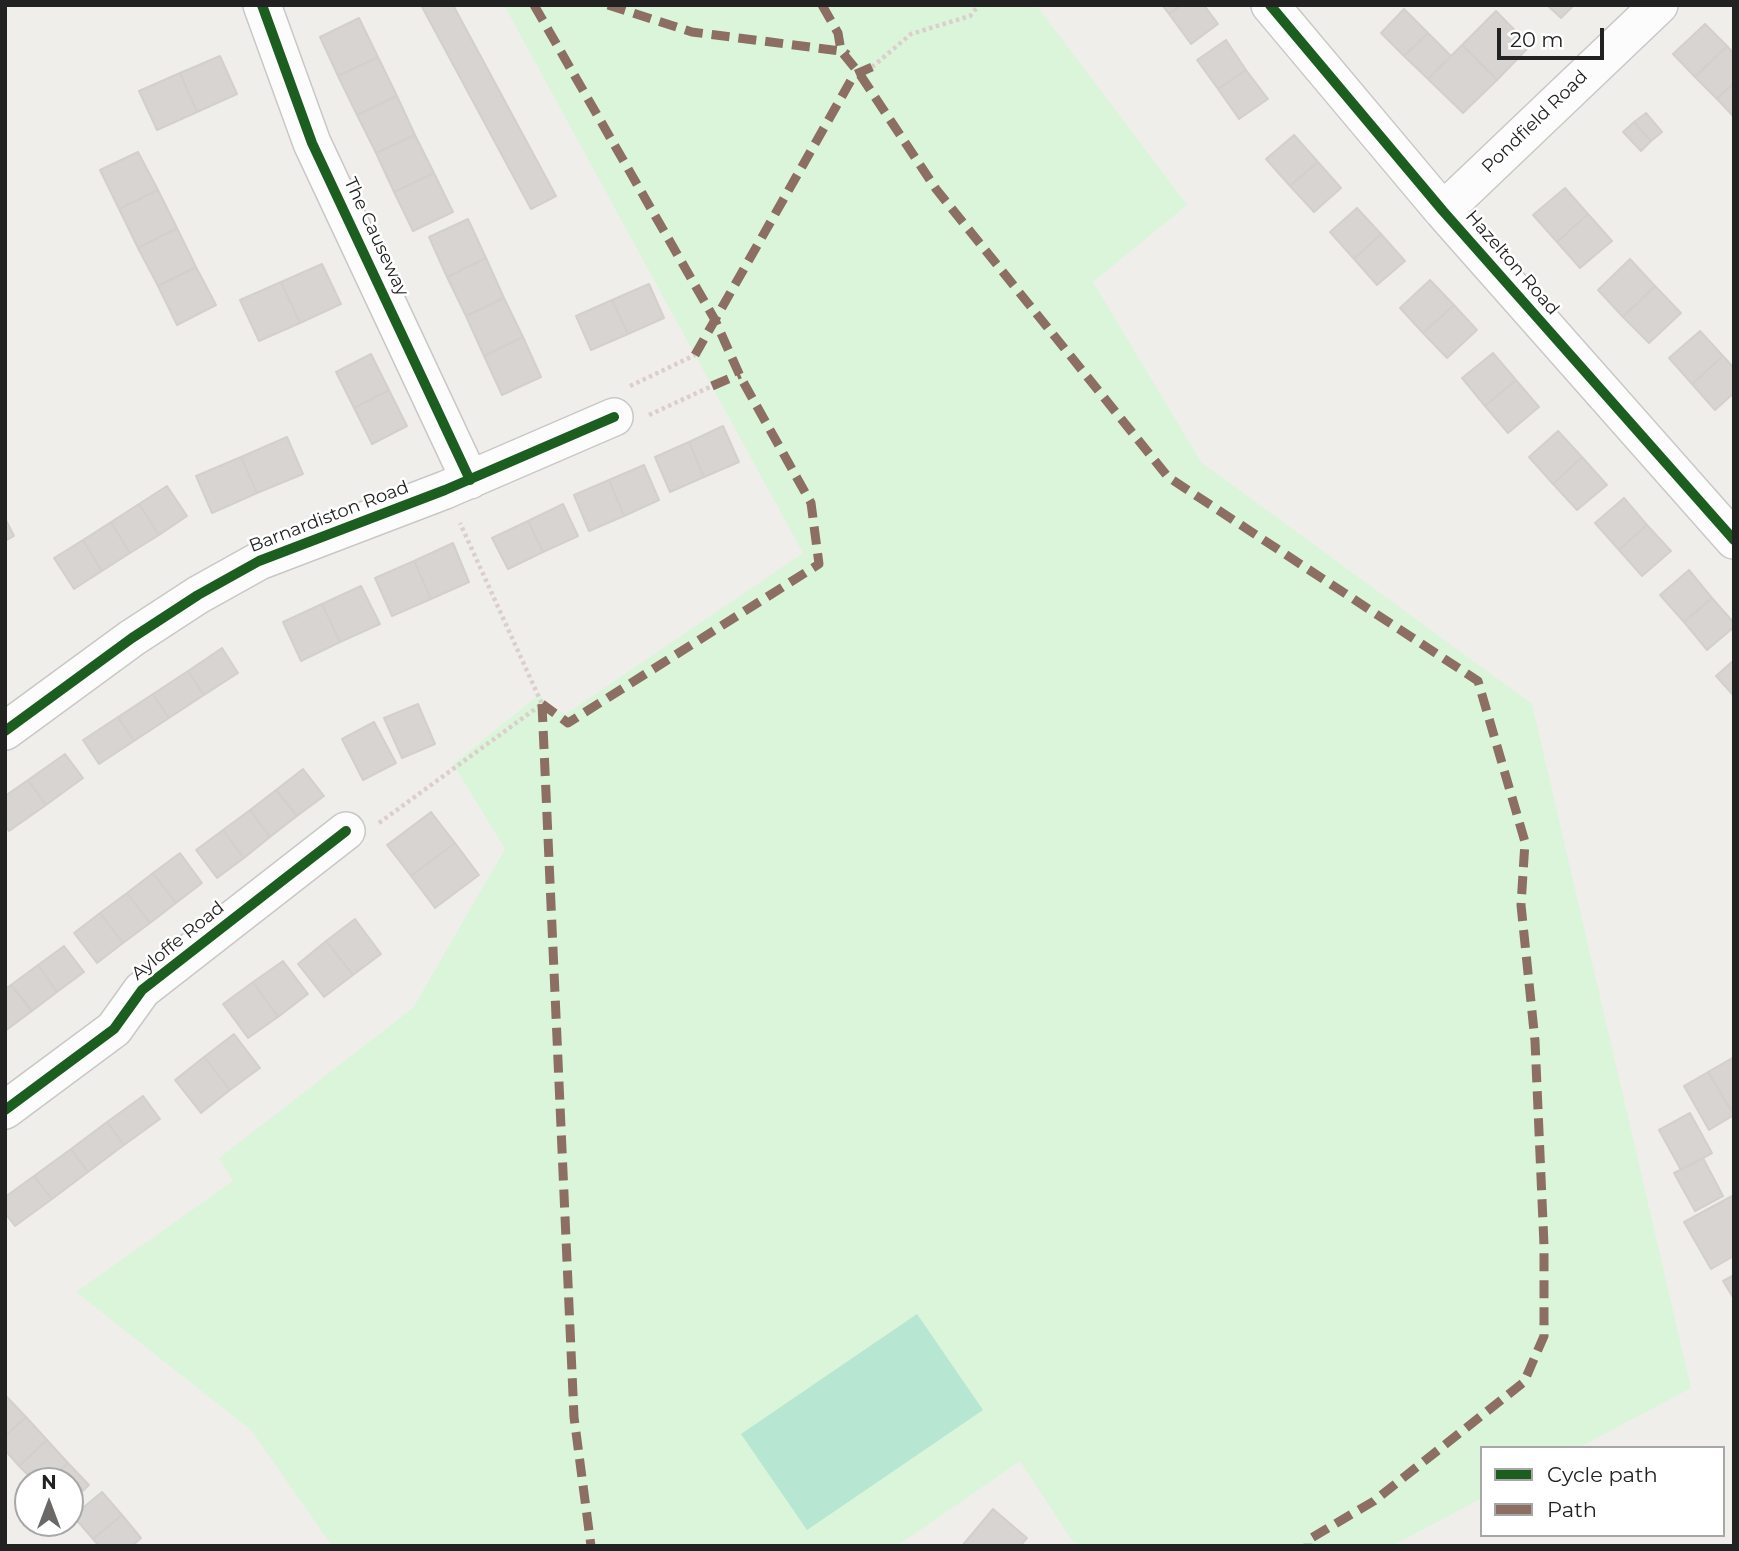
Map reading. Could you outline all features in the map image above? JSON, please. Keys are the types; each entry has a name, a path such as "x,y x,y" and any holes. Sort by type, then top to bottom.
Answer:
{"street":[{"name":"The Causeway","path":"262,5 312,143 457,485"},
{"name":"Hazelton Road","path":"1270,5 1443,211 1734,540"},
{"name":"Pondfield Road","path":"1443,211 1658,5"},
{"name":"Barnardiston Road","path":"5,730 132,638 198,595 259,561 457,485 614,417"},
{"name":"Ayloffe Road","path":"5,1110 114,1029 142,990 346,831"}],"path":[{"path":"873,67 911,34 970,16 979,5"},
{"path":"695,355 604,398 620,429 712,386"},
{"path":"346,831 355,840 542,704 457,485"}],"green space":[{"path":"504,5 1036,5 1187,205 1093,282 1201,462 1532,704 1691,1388 1582,1446 1480,1446 1480,1499 1392,1546 1081,1546 1071,1539 1020,1461 897,1546 332,1546 251,1430 76,1292 233,1181 219,1158 413,1008 505,849 453,764 540,694 548,707 566,714 803,553"},
{"path":"917,1314 983,1410 807,1530 741,1434"}],"building":[{"path":"421,5 453,5 556,196 531,209"},
{"path":"1162,5 1181,5 1169,14"},
{"path":"1181,5 1204,5 1218,24 1191,44 1169,14"},
{"path":"1547,5 1574,5 1561,18"},
{"path":"1404,9 1428,33 1404,56 1381,33"},
{"path":"1496,11 1530,46 1497,80 1462,45"},
{"path":"359,18 378,57 338,76 320,37"},
{"path":"1705,24 1727,46 1695,77 1673,54"},
{"path":"1428,33 1451,56 1428,79 1404,56"},
{"path":"1226,40 1246,70 1218,89 1197,60"},
{"path":"1462,45 1497,80 1463,113 1428,79"},
{"path":"1727,46 1734,54 1734,83 1717,99 1695,77"},
{"path":"220,56 237,94 197,112 180,73"},
{"path":"378,57 397,96 357,115 338,76"},
{"path":"1246,70 1268,99 1239,119 1218,89"},
{"path":"180,73 197,112 157,130 139,91"},
{"path":"1734,83 1734,117 1717,99"},
{"path":"397,96 415,135 376,153 357,115"},
{"path":"1646,113 1662,132 1651,141 1634,122"},
{"path":"1634,122 1651,141 1641,151 1623,132"},
{"path":"415,135 434,173 394,192 376,153"},
{"path":"1294,135 1318,162 1290,186 1266,159"},
{"path":"138,152 158,190 119,209 100,170"},
{"path":"1318,162 1341,188 1314,212 1290,186"},
{"path":"434,173 453,212 413,231 394,192"},
{"path":"1565,188 1588,214 1557,242 1533,215"},
{"path":"158,190 177,228 138,248 119,209"},
{"path":"1357,208 1381,234 1354,259 1330,232"},
{"path":"1588,214 1612,241 1580,268 1557,242"},
{"path":"468,219 486,258 447,277 429,237"},
{"path":"177,228 196,267 158,286 138,248"},
{"path":"1381,234 1405,261 1377,285 1354,259"},
{"path":"486,258 504,298 466,316 447,277"},
{"path":"1630,259 1655,286 1623,317 1598,290"},
{"path":"322,264 341,304 300,323 281,282"},
{"path":"196,267 216,305 177,325 158,286"},
{"path":"1430,280 1454,305 1423,333 1400,308"},
{"path":"281,282 300,323 259,341 240,300"},
{"path":"649,284 664,318 628,334 612,300"},
{"path":"1655,286 1681,313 1649,343 1623,317"},
{"path":"504,298 523,337 484,356 466,316"},
{"path":"612,300 628,334 591,350 576,316"},
{"path":"1454,305 1477,330 1447,358 1423,333"},
{"path":"1700,331 1723,356 1692,384 1669,358"},
{"path":"523,337 541,377 502,395 484,356"},
{"path":"1493,353 1516,380 1485,406 1462,378"},
{"path":"371,354 389,390 354,408 336,372"},
{"path":"1723,356 1734,368 1734,393 1715,410 1692,384"},
{"path":"1516,380 1539,407 1508,433 1485,406"},
{"path":"389,390 407,426 372,444 354,408"},
{"path":"723,426 739,462 704,477 689,442"},
{"path":"1558,431 1582,457 1553,484 1529,457"},
{"path":"287,437 303,474 257,493 241,457"},
{"path":"689,442 704,477 670,492 655,457"},
{"path":"241,457 257,493 212,513 196,476"},
{"path":"1582,457 1607,485 1577,510 1553,484"},
{"path":"644,465 659,500 624,516 609,480"},
{"path":"609,480 624,516 589,531 574,495"},
{"path":"167,486 187,516 159,535 139,504"},
{"path":"1624,498 1647,525 1619,550 1595,523"},
{"path":"139,504 159,535 130,553 111,522"},
{"path":"563,504 578,536 543,552 528,521"},
{"path":"5,518 14,536 5,541"},
{"path":"528,521 543,552 508,569 492,538"},
{"path":"111,522 130,553 102,571 83,540"},
{"path":"1647,525 1671,551 1642,576 1619,550"},
{"path":"83,540 102,571 74,589 54,558"},
{"path":"453,543 469,582 431,599 414,561"},
{"path":"414,561 431,599 392,616 375,578"},
{"path":"1689,570 1712,598 1684,622 1660,595"},
{"path":"361,586 380,624 340,642 322,604"},
{"path":"1712,598 1734,623 1734,627 1707,650 1684,622"},
{"path":"322,604 340,642 301,661 283,622"},
{"path":"222,648 238,673 204,695 188,671"},
{"path":"1734,660 1734,696 1716,676"},
{"path":"188,671 204,695 169,718 153,694"},
{"path":"153,694 169,718 134,741 118,717"},
{"path":"418,704 435,744 402,758 384,718"},
{"path":"118,717 134,741 99,764 83,740"},
{"path":"374,722 396,763 363,780 342,739"},
{"path":"65,754 83,778 46,805 28,780"},
{"path":"303,769 324,796 297,816 276,790"},
{"path":"28,780 46,805 9,831 5,825 5,796"},
{"path":"276,790 297,816 270,837 250,810"},
{"path":"250,810 270,837 244,858 223,830"},
{"path":"431,812 455,843 411,876 387,845"},
{"path":"223,830 244,858 217,878 196,850"},
{"path":"455,843 479,875 435,908 411,876"},
{"path":"180,853 202,883 176,903 153,873"},
{"path":"153,873 176,903 150,923 127,893"},
{"path":"127,893 150,923 123,943 100,913"},
{"path":"100,913 123,943 97,963 74,933"},
{"path":"355,919 381,954 353,975 326,941"},
{"path":"326,941 353,975 324,997 298,964"},
{"path":"64,946 84,972 57,992 38,965"},
{"path":"283,961 308,994 278,1017 253,982"},
{"path":"38,965 57,992 32,1011 11,985"},
{"path":"253,982 278,1017 248,1038 223,1004"},
{"path":"11,985 32,1011 5,1031 5,989"},
{"path":"234,1034 260,1068 230,1090 204,1057"},
{"path":"204,1057 230,1090 201,1113 175,1080"},
{"path":"1734,1057 1734,1115 1708,1072"},
{"path":"1708,1072 1734,1115 1709,1130 1684,1086"},
{"path":"143,1096 160,1119 124,1145 107,1122"},
{"path":"1690,1113 1712,1153 1681,1170 1659,1130"},
{"path":"107,1122 124,1145 88,1172 71,1149"},
{"path":"71,1149 88,1172 52,1199 34,1176"},
{"path":"1703,1158 1723,1196 1695,1211 1674,1173"},
{"path":"34,1176 52,1199 15,1226 5,1213 5,1197"},
{"path":"1734,1195 1734,1256 1711,1269 1684,1222"},
{"path":"1734,1275 1734,1299 1723,1281"},
{"path":"5,1395 26,1417 5,1436"},
{"path":"26,1417 47,1440 19,1466 5,1450 5,1436"},
{"path":"47,1440 68,1463 64,1467 19,1466"},
{"path":"102,1492 122,1515 93,1539 84,1529 84,1507"},
{"path":"993,1509 1027,1538 1020,1546 962,1546"},
{"path":"122,1515 141,1538 132,1546 99,1546 93,1539"}],"marked path":[{"path":"534,5 715,320 741,378 811,503 819,564 568,723 542,704"},
{"path":"608,5 692,32 841,51 848,55"},
{"path":"822,5 838,33 841,51 859,73 936,189 1168,477 1478,681 1525,842 1521,905 1535,1041 1544,1245 1544,1336 1524,1382 1374,1501 1308,1540 1308,1546"},
{"path":"695,355 854,75 872,67"},
{"path":"712,386 740,374"},
{"path":"542,704 574,1417 591,1546"}],"cycle path":[{"path":"262,5 312,143 470,480"},
{"path":"1270,5 1443,211 1734,540"},
{"path":"5,731 132,638 198,595 259,561 445,490 614,417"},
{"path":"5,1110 114,1029 142,990 346,831"}]}
